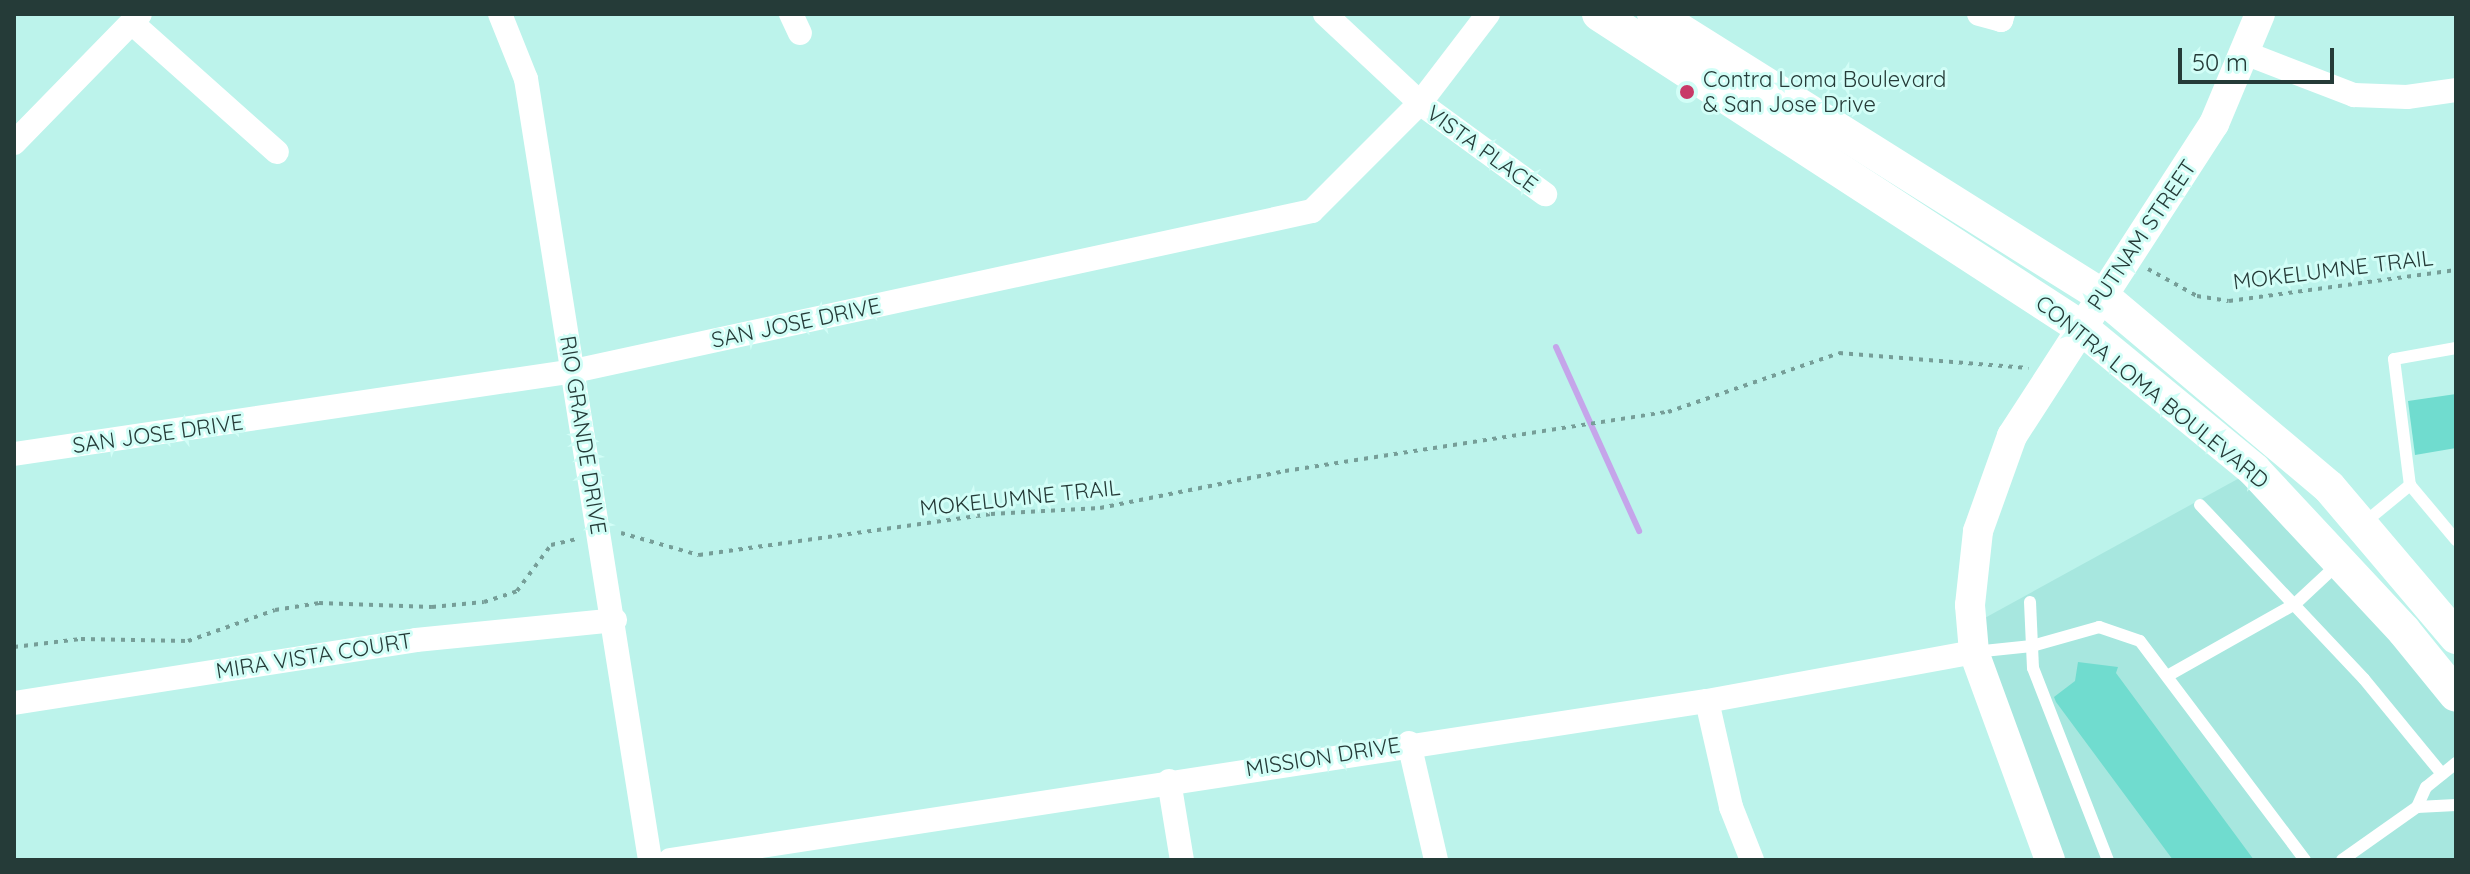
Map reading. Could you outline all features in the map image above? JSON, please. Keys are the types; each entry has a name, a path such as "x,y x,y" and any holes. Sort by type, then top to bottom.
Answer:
{"main road":[{"name":"CONTRA LOMA BOULEVARD","path":"1599,14 2079,326 2254,470 2340,562 2456,695"},
{"name":"CONTRA LOMA BOULEVARD","path":"1654,14 2101,295 2271,434 2329,487 2456,637"}],"street":[{"name":"RIO GRANDE DRIVE","path":"500,14 526,79 598,536 615,620 650,860"},
{"name":"VISTA PLACE","path":"1325,14 1420,103 1545,194"},
{"name":"SAN JOSE DRIVE","path":"14,454 574,371 1312,211 1420,103 1488,14"},
{"name":"PUTNAM STREET","path":"2050,860 1974,652 1972,570 1987,497 2012,436 2079,326 2130,257 2214,124 2260,14"},
{"path":"14,143 136,18 277,152"},
{"path":"2245,53 2354,95 2397,97 2456,90"},
{"name":"MIRA VISTA COURT","path":"14,703 416,640 615,620"},
{"name":"MISSION DRIVE","path":"670,860 1409,743 1707,701 1974,652"},
{"path":"1707,701 1731,807 1752,860"},
{"path":"1409,743 1436,860"},
{"path":"1169,781 1182,860"}],"lane":[{"path":"2456,348 2394,359 2410,485 2456,540"},
{"path":"2362,526 2410,485"},
{"path":"2200,505 2295,604 2442,774"},
{"path":"2169,675 2295,604 2340,562"},
{"path":"2030,602 2033,668 2108,860"},
{"path":"1974,652 2032,646 2099,627 2119,630 2140,641 2169,675 2305,860"},
{"path":"2342,860 2417,807 2426,787 2456,763"},
{"path":"2417,807 2456,805"}],"path":[{"name":"MOKELUMNE TRAIL","path":"2130,257 2171,284 2213,300 2456,270"},
{"name":"MOKELUMNE TRAIL","path":"14,647 81,639 188,641 275,610 319,603 432,607 484,602 517,591 551,545 598,536 634,533 666,549 699,555 991,514 1100,508 1285,471 1668,412 1839,353 2023,366 2049,376"}],"shaded area":[{"path":"2254,470 2456,695 2456,860 2050,860 1972,625"}],"building":[{"path":"2456,394 2456,448 2415,455 2408,401"},
{"path":"2078,662 2118,667 2116,673 2254,860 2173,860 2056,702 2054,697 2075,681"}],"waterway":[{"path":"1556,347 1639,531"}],"place":[{"name":"Contra Loma Boulevard & San Jose Drive","path":"1687,92"}]}
